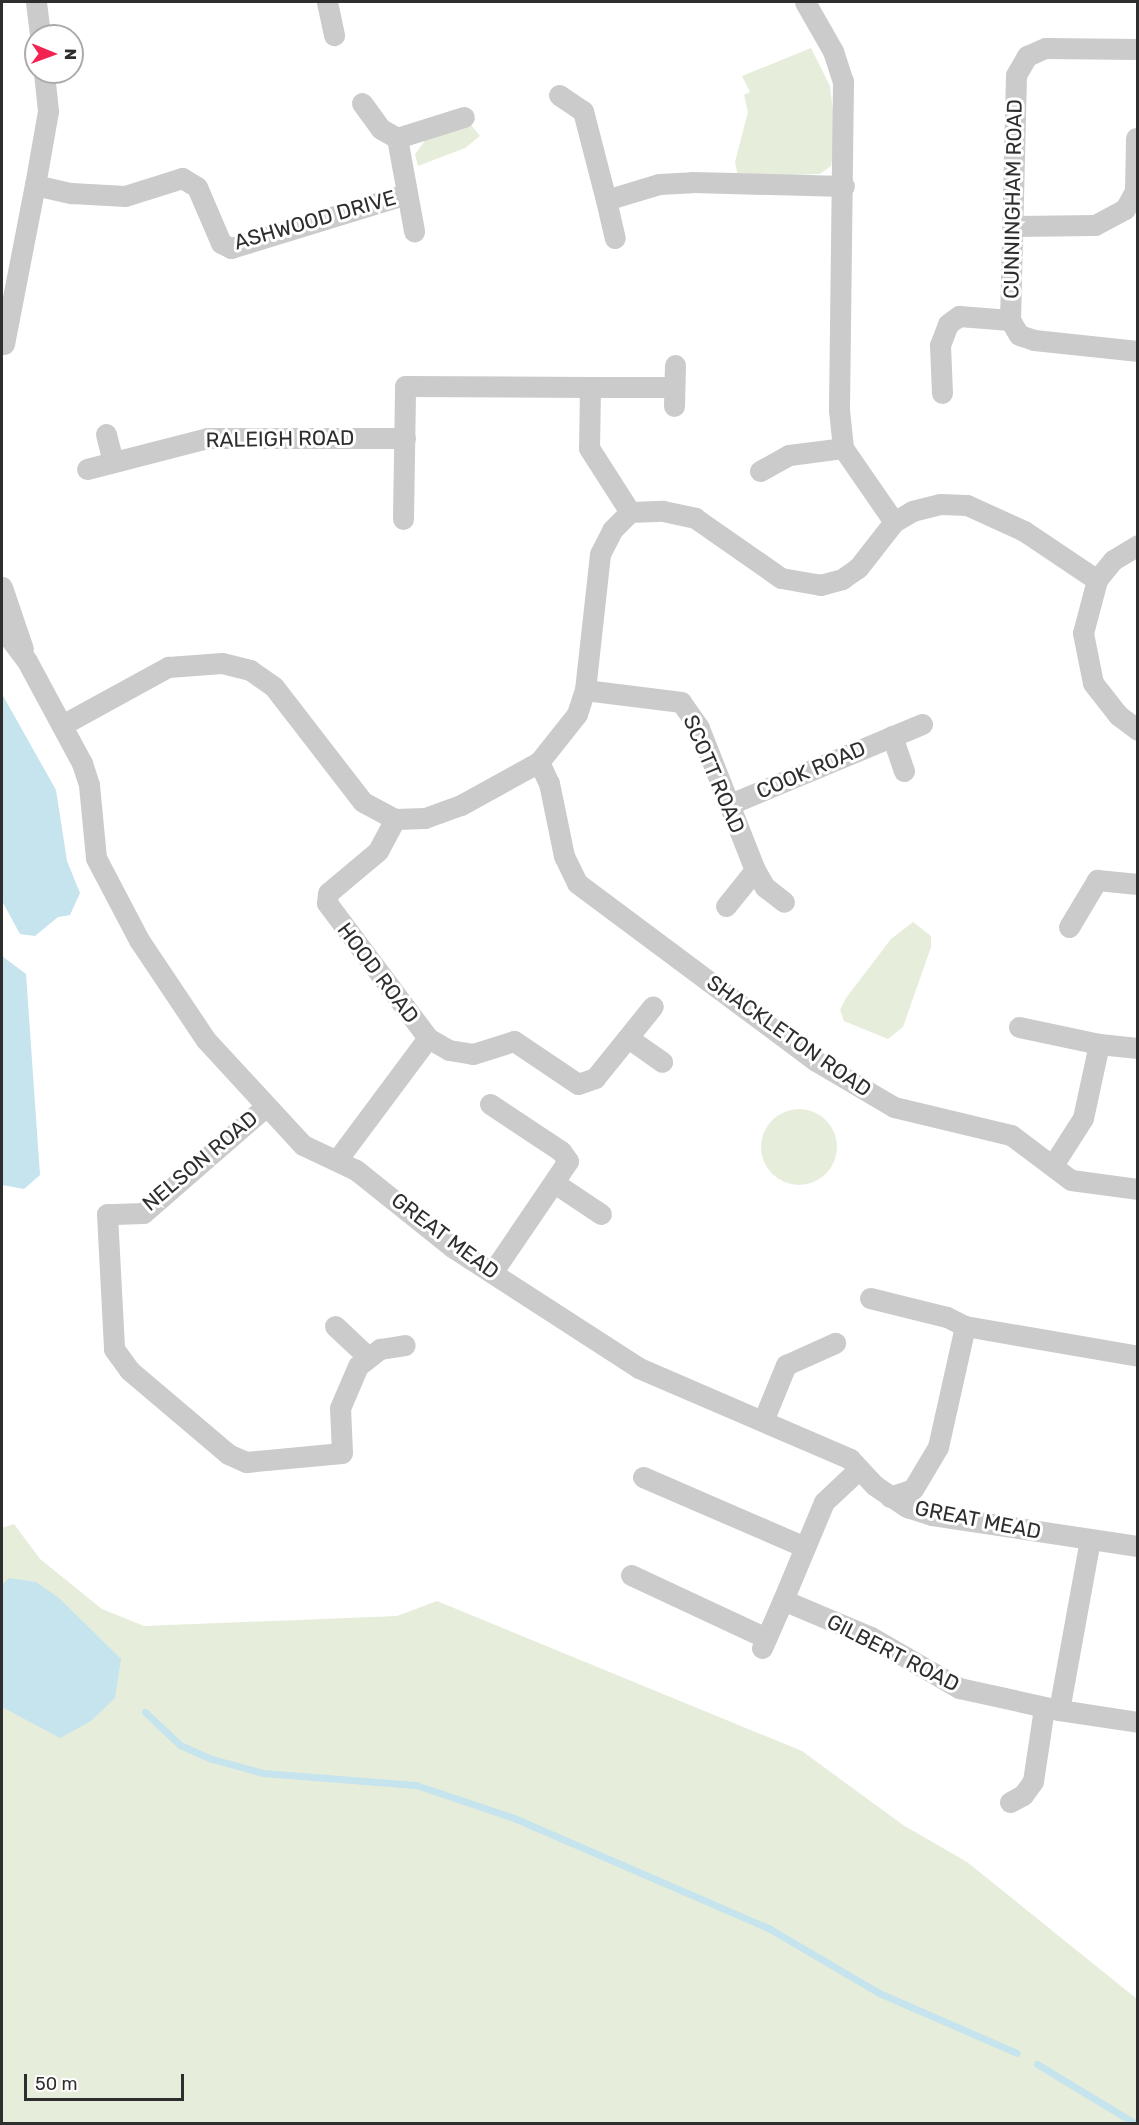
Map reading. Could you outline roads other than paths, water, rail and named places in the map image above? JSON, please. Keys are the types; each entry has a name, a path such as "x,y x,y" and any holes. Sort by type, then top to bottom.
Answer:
{"street":[{"path":"36,2 39,24"},
{"path":"327,2 334,35"},
{"path":"805,2 832,51 843,81 844,186 839,410 843,448 894,522"},
{"name":"CUNNINGHAM ROAD","path":"1137,49 1045,48 1027,56 1016,75 1010,320 1019,335 1034,340 1137,351"},
{"path":"4,344 5,309 34,185 48,111 45,84"},
{"path":"559,95 583,111 615,238"},
{"path":"362,104 381,129 397,138 464,117"},
{"name":"ASHWOOD DRIVE","path":"397,138 414,231"},
{"path":"1014,226 1095,225 1125,209 1135,191 1136,138"},
{"name":"ASHWOOD DRIVE","path":"34,185 71,193 125,196 182,178 197,187 221,243 231,248 407,194"},
{"path":"606,200 659,184 692,182 844,186"},
{"path":"942,393 940,345 948,324 959,316 1010,320"},
{"path":"403,519 405,386 590,387 674,396 675,365"},
{"path":"590,387 589,448 630,512"},
{"path":"106,434 113,462"},
{"name":"RALEIGH ROAD","path":"87,469 207,438 405,438"},
{"path":"760,471 789,455 843,448"},
{"path":"62,725 168,667 222,663 250,670 274,687 363,802 395,819 425,818 461,805 539,762 577,714 585,690 595,575 612,530 630,512 663,511 695,518 781,578 820,585 842,579 858,568 894,522 940,504 967,505 1024,531 1097,580"},
{"path":"1137,544 1113,560 1097,580 1083,633 1089,667 1102,698 1137,730"},
{"name":"GREAT MEAD","path":"2,586 27,661"},
{"name":"GREAT MEAD","path":"2,628 27,661 62,725 89,785 96,858 119,905 199,1031 264,1108 303,1145 337,1160 401,1201 452,1247 646,1372 827,1448 859,1469 890,1497 932,1515 1137,1546"},
{"name":"SCOTT ROAD","path":"585,690 681,702 699,728 755,870 765,887 784,902"},
{"name":"COOK ROAD","path":"730,804 922,724"},
{"name":"COOK ROAD","path":"892,736 904,771"},
{"name":"SHACKLETON ROAD","path":"539,762 549,783 569,870 589,894 864,1093 894,1107 1011,1135 1071,1180 1137,1189"},
{"name":"HOOD ROAD","path":"337,1160 428,1038 327,903 328,893 378,850 395,819"},
{"path":"726,906 755,870"},
{"path":"1069,927 1097,880 1137,884"},
{"path":"428,1038 449,1050 473,1054 514,1041 578,1084 595,1078 616,1050 631,1040 653,1006"},
{"path":"1019,1028 1099,1044 1137,1048"},
{"path":"631,1040 662,1062"},
{"path":"1053,1165 1083,1118 1099,1044"},
{"path":"490,1104 566,1155 567,1168 492,1273"},
{"name":"NELSON ROAD","path":"264,1108 143,1213 107,1214 114,1349 129,1370 228,1454 246,1462 342,1453 340,1408 349,1382 368,1356"},
{"path":"556,1184 601,1214"},
{"path":"870,1298 947,1317 965,1326 1137,1356"},
{"path":"335,1326 368,1356 405,1345"},
{"path":"890,1497 913,1489 938,1447 965,1326"},
{"path":"763,1421 786,1365 835,1343"},
{"path":"631,1575 764,1643 824,1502 859,1469"},
{"path":"643,1476 805,1547"},
{"path":"1010,1802 1023,1795 1033,1781 1052,1709 1090,1540"},
{"name":"GILBERT ROAD","path":"783,1600 871,1637 959,1688 1052,1709 1137,1722"}],"water":[{"path":"2,694 56,790 67,861 80,893 70,915 58,917 35,936 20,934 2,901"},
{"path":"2,956 26,974 40,1175 24,1189 2,1185"},
{"path":"9,1578 36,1582 59,1598 121,1659 115,1698 91,1721 60,1738 2,1707 2,1585"}],"waterway":[{"path":"145,1712 180,1745 212,1759 263,1773 416,1785 514,1818 770,1929 879,1993 1017,2053"},
{"path":"1037,2064 1136,2124"}]}
